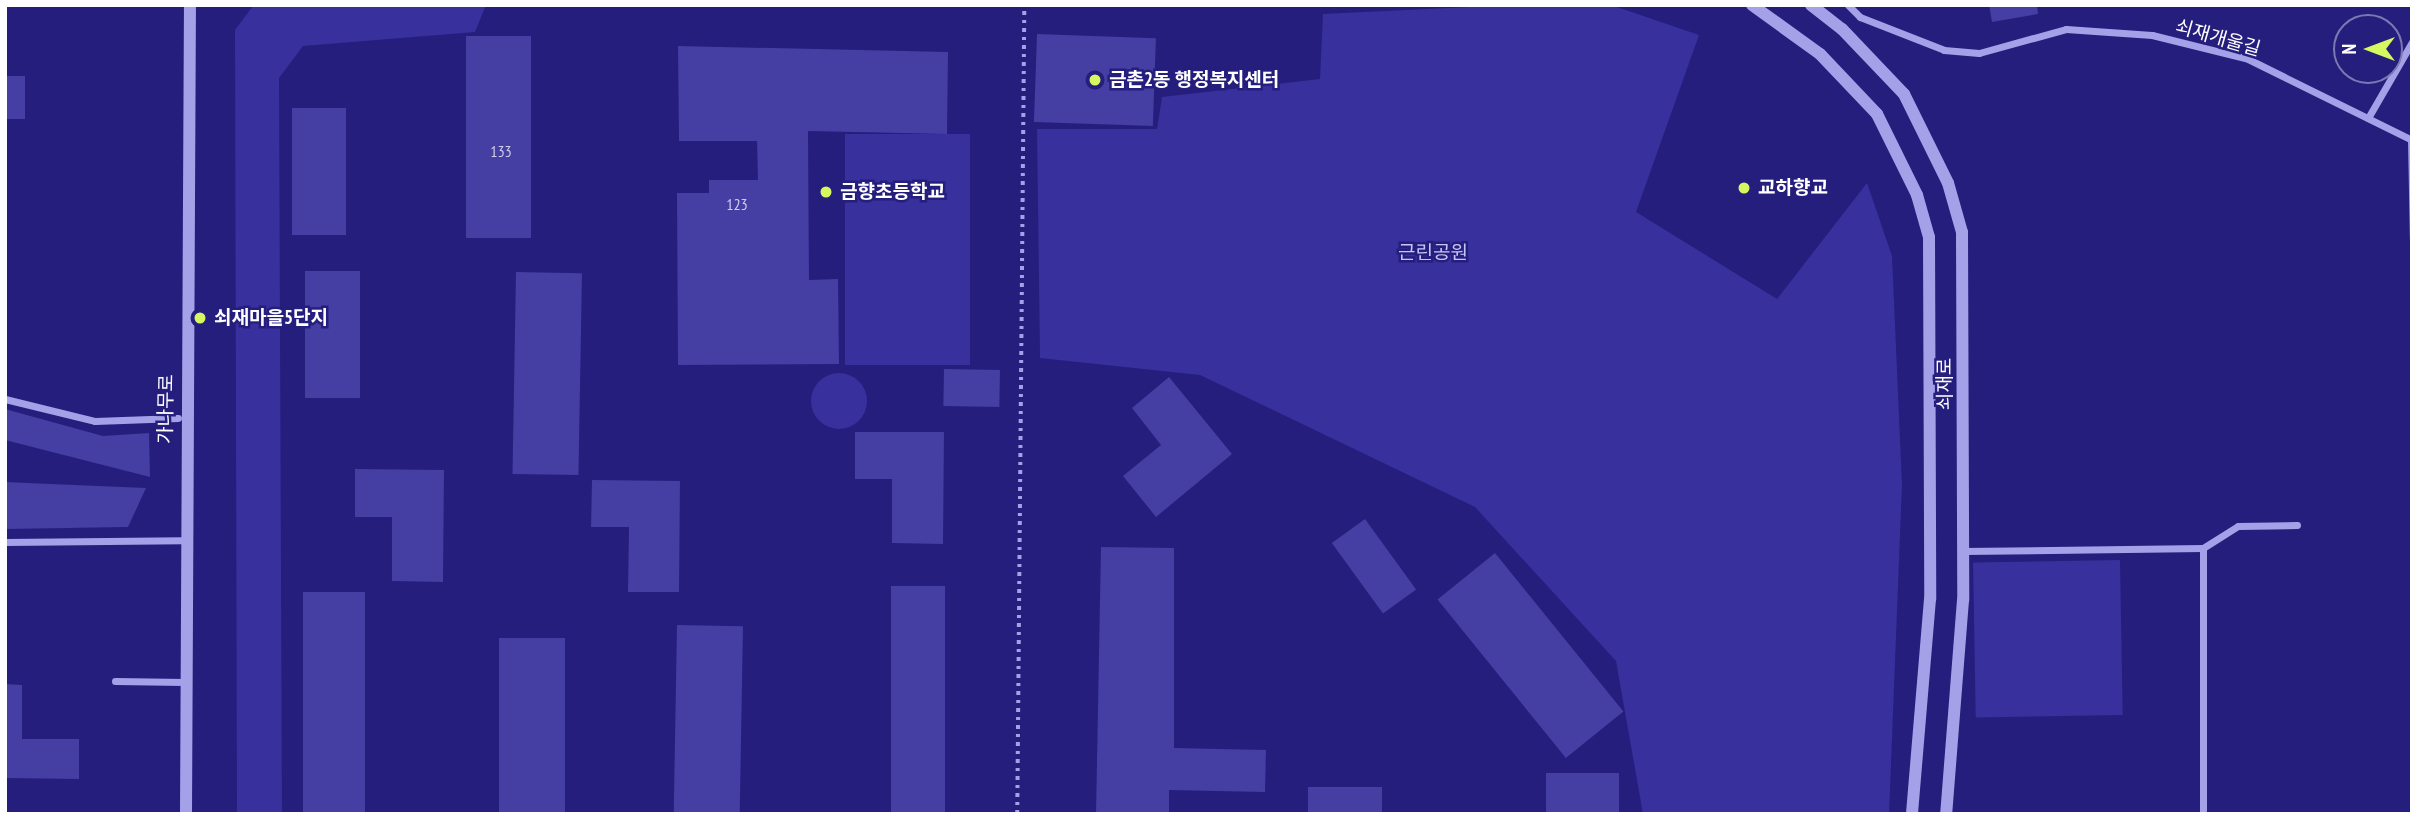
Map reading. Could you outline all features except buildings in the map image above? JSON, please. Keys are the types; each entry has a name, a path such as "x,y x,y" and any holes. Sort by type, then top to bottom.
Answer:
{"street":[{"name":"가나무로","path":"186,814 183,540 190,5"},
{"path":"1752,5 1820,54 1877,114 1917,195 1929,237 1930,599 1913,814"},
{"name":"쇠재로","path":"1811,5 1842,29 1904,94 1948,183 1962,232 1965,297 1963,551 1946,814"},
{"name":"쇠재개울길","path":"1848,5 1860,17 1944,50 1979,53 2066,29 2152,35 2248,59 2410,139"},
{"path":"2368,118 2412,42"},
{"path":"5,399 95,421 178,418"},
{"path":"1963,551 2203,548 2238,526 2297,525"},
{"path":"5,542 183,540"},
{"path":"2203,548 2203,814"},
{"path":"115,681 184,682"}],"lane":[{"path":"2410,139 2412,239"}],"path":[{"path":"1017,814 1024,5 1024,145"}],"green space":[{"path":"486,5 475,32 303,46 279,78 282,814 237,814 235,30 253,6"},
{"name":"근린공원","path":"1511,5 1611,5 1699,35 1636,212 1777,299 1867,183 1892,256 1902,485 1889,814 1643,814 1616,661 1475,507 1200,375 1040,358 1037,129 1157,129 1162,97 1320,79 1323,14"},
{"path":"845,134 970,134 970,365 845,365"},
{"path":"833,373 845,373 859,381 867,395 865,412 859,421 845,429 833,429 816,417 811,407 811,395 823,378"},
{"path":"2120,560 2123,715 1976,718 1973,563"}],"place":[{"name":"금촌2동 행정복지센터","path":"1095,80"},
{"name":"교하향교","path":"1744,188"},
{"name":"금향초등학교","path":"826,192"},
{"name":"쇠재마을5단지","path":"200,318"}]}
